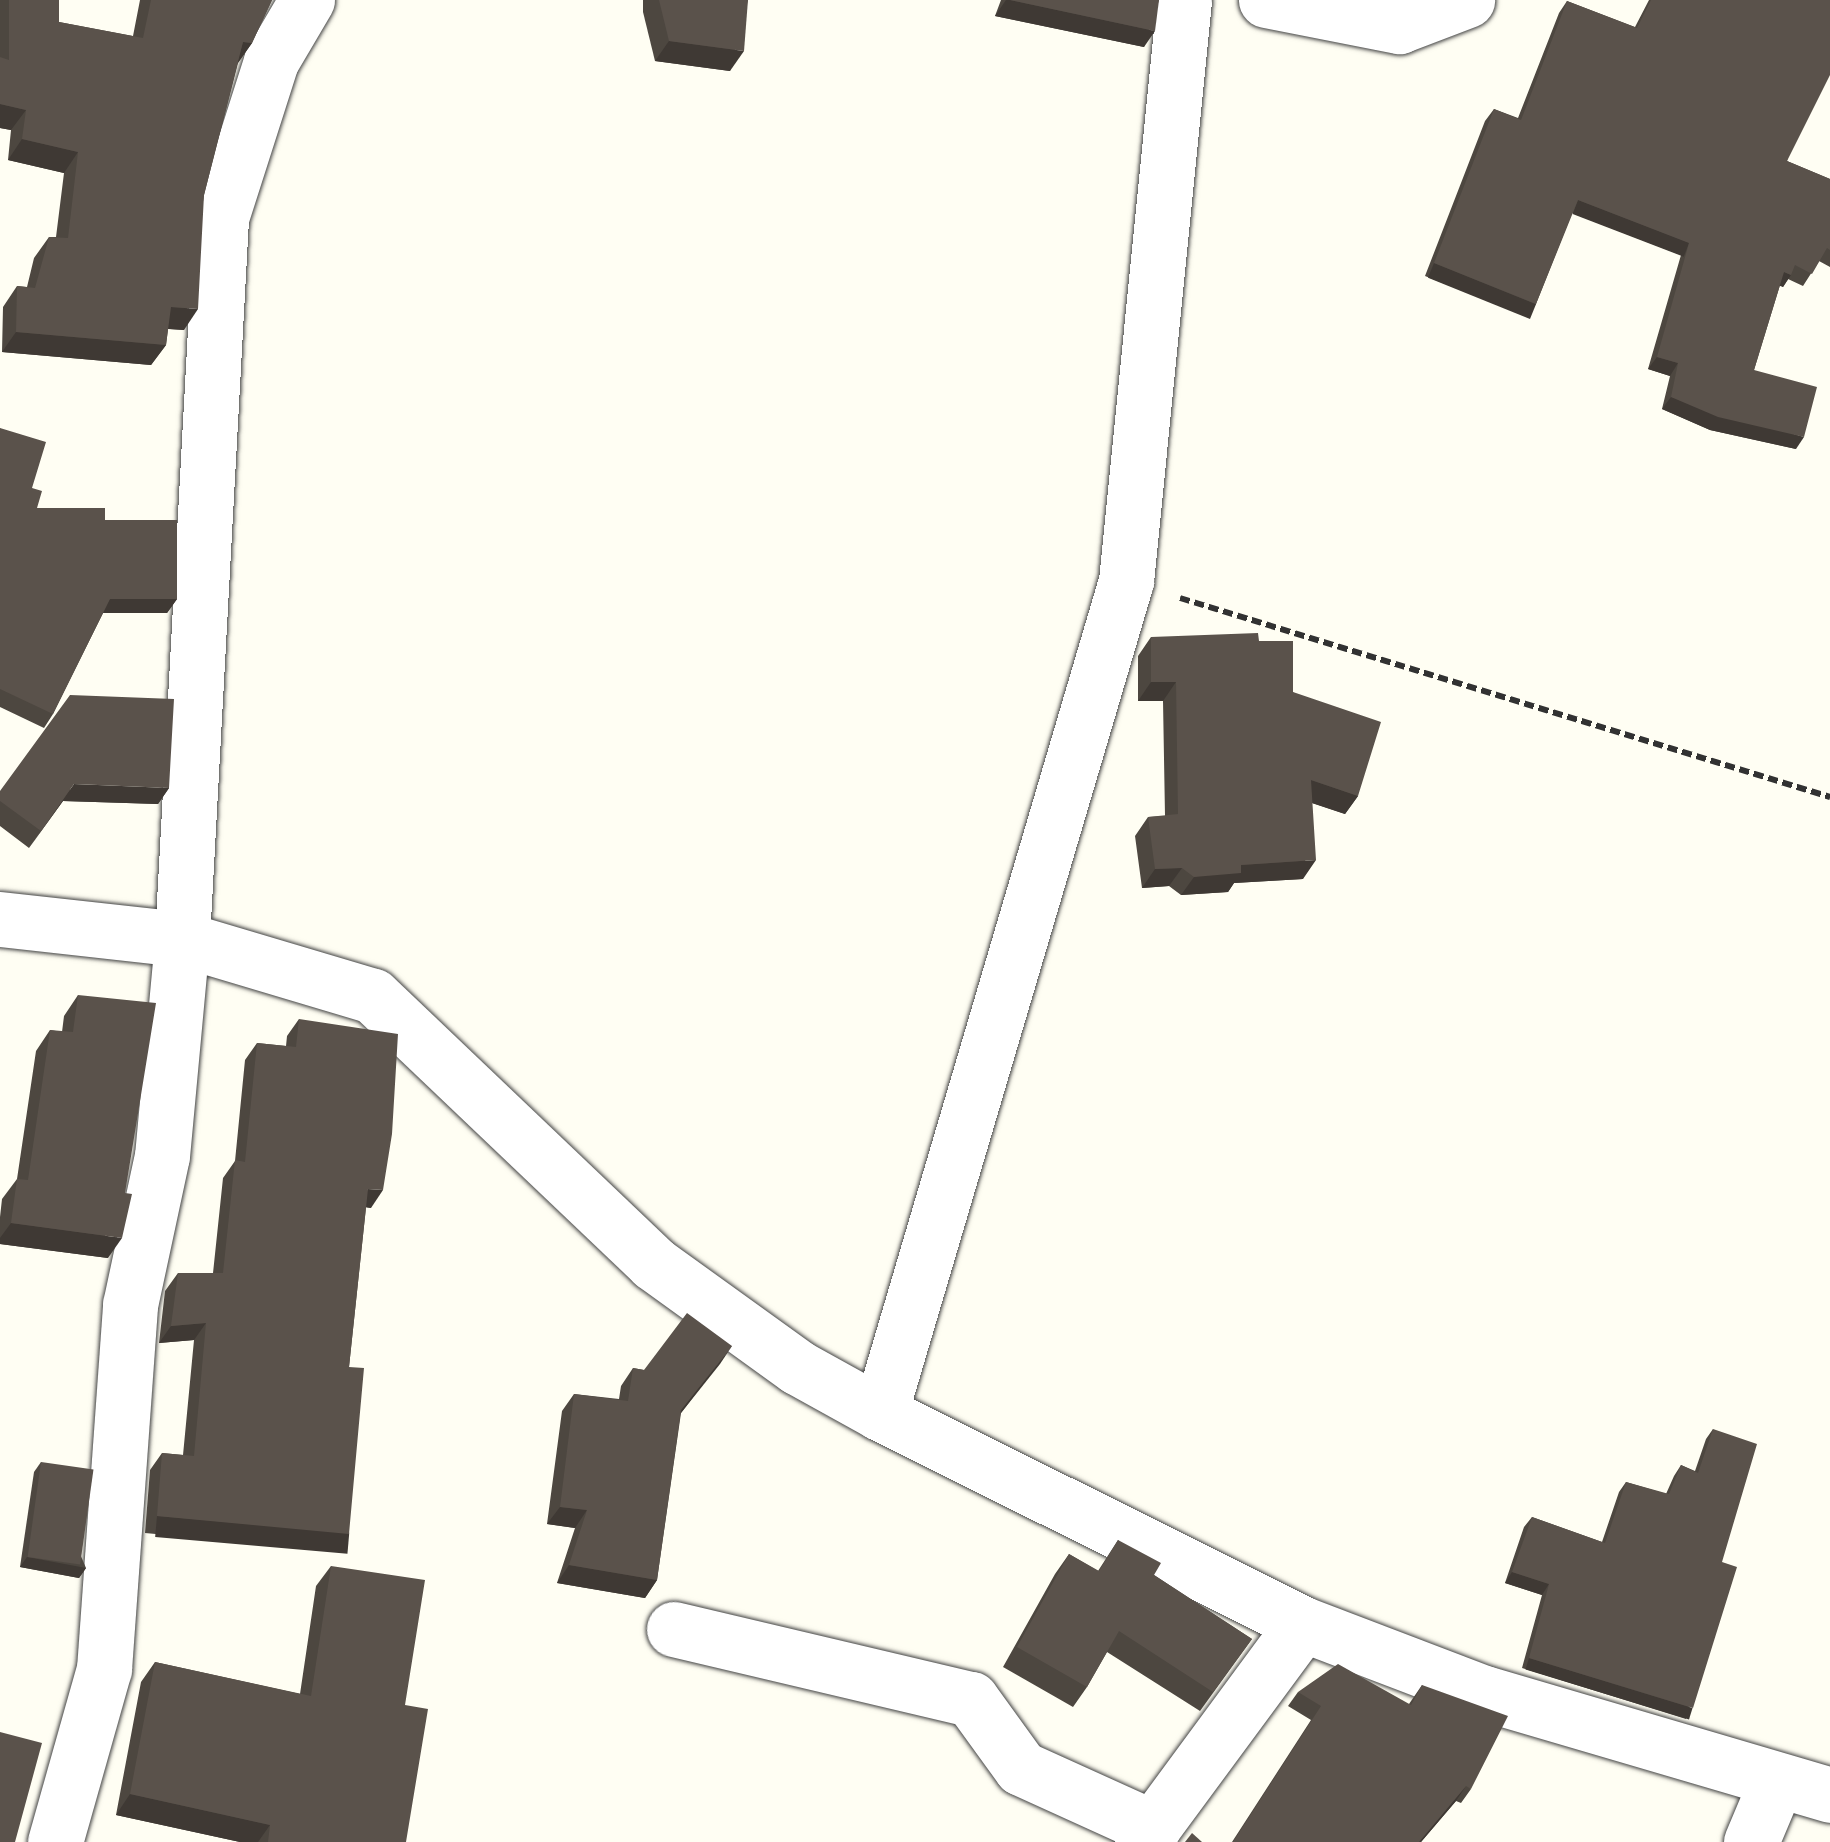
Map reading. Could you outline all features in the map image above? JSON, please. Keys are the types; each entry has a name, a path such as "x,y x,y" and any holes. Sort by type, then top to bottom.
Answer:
{"street":[{"path":"54,1842 104,1669 130,1305 162,1156 182,940 221,218 271,61 306,0"},
{"path":"880,1413 1126,581 1184,0"},
{"path":"1266,0 1399,26 1467,0"},
{"path":"0,919 182,940 373,996 653,1263 797,1367 880,1413 1303,1624 1484,1693 1830,1795"},
{"path":"674,1628 971,1700 1022,1768 1148,1835 1303,1624"},
{"path":"1751,1842 1777,1780"}],"path":[{"path":"1126,581 1830,797"}],"building":[{"path":"9,0 59,0 59,22 143,38 151,0 272,0 252,43 243,42 204,195 198,309 171,307 166,345 16,332 17,286 35,288 49,237 68,238 78,152 22,139 26,110 0,104 0,57 9,60"},
{"path":"659,0 748,0 744,51 669,41"},
{"path":"1010,0 1159,0 1155,31"},
{"path":"1651,0 1830,0 1830,75 1787,161 1830,179 1830,250 1827,248 1812,274 1795,265 1791,275 1784,272 1754,370 1817,387 1804,437 1718,417 1671,397 1678,363 1657,357 1689,243 1578,200 1536,304 1434,263 1494,109 1521,120 1567,1 1637,28"},
{"path":"0,428 46,442 32,488 42,491 37,508 105,508 105,520 177,520 177,599 110,599 53,714 0,689"},
{"path":"1258,633 1259,641 1293,641 1293,692 1381,722 1358,796 1311,780 1316,860 1241,865 1241,873 1194,877 1182,868 1155,869 1148,817 1178,814 1176,682 1151,682 1151,637"},
{"path":"70,695 174,699 169,788 74,784 41,831 0,801 0,791"},
{"path":"78,995 156,1003 125,1193 132,1194 122,1238 11,1223 17,1179 28,1180 50,1030 73,1032"},
{"path":"299,1019 398,1034 392,1134 383,1190 368,1189 349,1367 364,1368 349,1534 157,1516 162,1453 194,1456 206,1323 171,1326 178,1273 223,1273 235,1160 245,1162 257,1043 296,1047"},
{"path":"687,1313 732,1346 681,1410 657,1580 569,1565 587,1510 560,1507 574,1394 628,1401 633,1368 644,1370"},
{"path":"1713,1429 1757,1444 1722,1562 1737,1567 1693,1708 1529,1658 1549,1584 1512,1572 1532,1517 1605,1543 1626,1482 1669,1494 1681,1465 1698,1473"},
{"path":"41,1462 93,1469 80,1564 28,1557"},
{"path":"1118,1540 1161,1563 1154,1575 1252,1639 1213,1692 1119,1631 1087,1687 1017,1647 1069,1554 1099,1571"},
{"path":"331,1566 425,1580 405,1705 428,1709 406,1842 268,1842 270,1825 130,1794 155,1662 311,1696"},
{"path":"1338,1664 1411,1705 1422,1685 1508,1716 1471,1789 1466,1786 1419,1842 1233,1842 1321,1706 1298,1692"},
{"path":"0,1732 42,1743 15,1842 0,1842"},
{"path":"1192,1833 1202,1842 1185,1842"}]}
